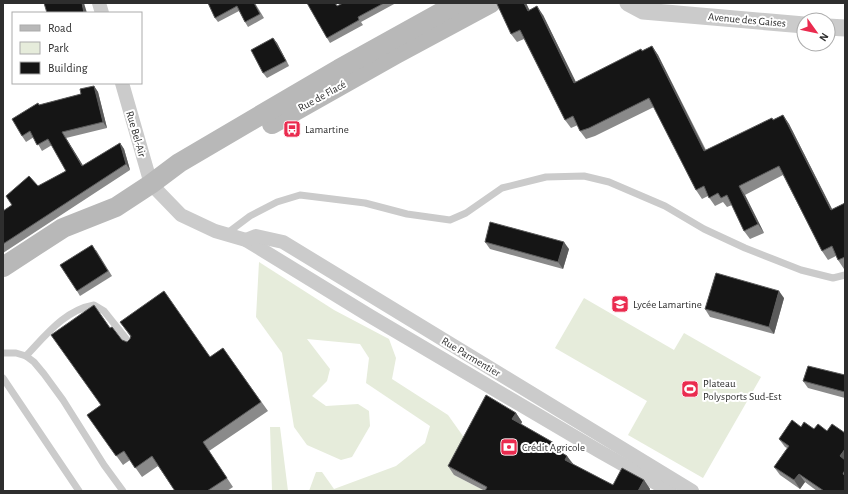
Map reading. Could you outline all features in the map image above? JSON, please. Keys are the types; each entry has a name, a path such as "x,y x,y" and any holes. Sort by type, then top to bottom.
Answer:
{"main road":[{"name":"Rue de Flacé","path":"3,267 63,228 116,207 179,163 338,69 458,3"},
{"name":"Rue de Flacé","path":"151,184 185,174 396,54 491,3"}],"street":[{"name":"Avenue des Gaises","path":"628,3 643,11 796,24"},
{"name":"Avenue des Gaises","path":"663,3 691,15"},
{"name":"Rue Bel-Air","path":"122,84 151,184"},
{"name":"Rue Parmentier","path":"151,184 181,215 205,226 246,240 370,316 599,451 670,491"},
{"name":"Rue Parmentier","path":"246,240 256,236 283,242 692,491"}],"lane":[{"path":"226,234 250,216 277,202 300,195 365,203 407,214 450,220 466,214 502,188 546,177 584,176 609,182 665,206 704,229 744,248 801,270 833,278 845,274"},
{"path":"26,356 71,312 84,306 94,305 104,311 132,346"},
{"path":"3,353 16,353 26,356 34,362 63,400 104,465 123,491"},
{"path":"3,378 79,491"}],"green space":[{"path":"259,262 334,310 389,339 396,358 392,379 448,415 470,446 454,475 485,491 309,491 316,472 322,472 334,489 396,466 425,443 430,426 366,383 369,358 360,344 307,339 330,369 327,381 312,396 326,406 358,404 369,411 370,426 352,457 341,460 307,445 294,427 282,353 256,317"},
{"name":"Plateau Polysports Sud-Est","path":"584,298 674,350 684,333 761,377 703,478 628,435 647,401 555,348"},
{"path":"270,427 280,427 288,491 272,491"}],"building":[{"path":"44,3 82,3 84,12 47,12"},
{"path":"208,3 254,3 260,14 245,22 237,6 215,18"},
{"path":"307,3 335,3 337,6 343,3 384,3 358,17 359,20 327,38"},
{"path":"524,3 528,11 537,6 574,83 641,49 642,51 652,46 704,151 772,118 773,120 783,115 831,210 845,203 845,257 838,260 832,246 822,251 779,166 739,186 758,224 744,231 727,195 721,198 718,193 709,198 704,186 696,190 649,98 580,131 573,116 565,120 520,30 511,34 497,4"},
{"path":"273,38 286,61 263,73 251,50"},
{"path":"94,86 103,122 62,132 82,166 120,143 126,164 3,244 3,211 12,205 6,196 29,176 38,186 66,171 48,139 37,145 30,131 22,136 12,119 38,103 39,105 81,94 80,89"},
{"path":"490,222 564,242 558,262 485,242"},
{"path":"92,245 108,271 77,291 60,265"},
{"path":"716,273 779,291 769,327 705,309"},
{"path":"164,291 210,357 223,348 261,402 203,442 227,478 207,491 175,491 152,456 135,468 124,451 116,456 87,415 101,405 51,335 94,305 110,328 112,327 122,340 127,342 131,336 120,322"},
{"path":"808,366 845,375 845,392 803,381"},
{"name":"Crédit Agricole","path":"486,395 516,413 512,419 554,443 552,447 567,456 565,460 613,485 622,468 644,480 638,491 485,491 487,487 448,466"},
{"path":"792,420 801,427 804,422 814,429 818,424 827,431 832,424 845,433 845,449 840,456 845,460 845,470 843,474 845,475 845,491 824,491 799,474 794,480 774,467 789,446 779,439"}],"place":[{"name":"Lamartine","path":"292,129"},
{"name":"Lycée Lamartine","path":"620,304"},
{"name":"Plateau Polysports Sud-Est","path":"690,389"},
{"name":"Crédit Agricole","path":"509,447"}]}
